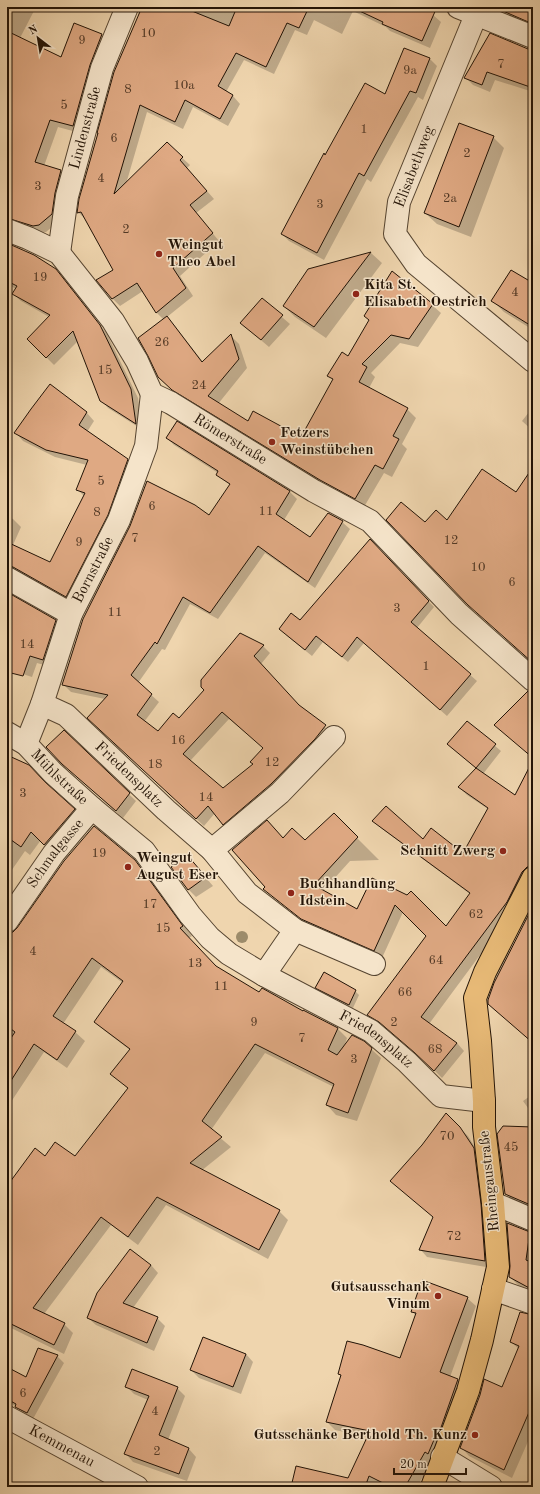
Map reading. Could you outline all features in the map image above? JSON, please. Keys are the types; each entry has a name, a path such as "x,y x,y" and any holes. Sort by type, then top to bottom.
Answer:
{"main road":[{"name":"Rheingaustraße","path":"432,1487 468,1391 482,1340 498,1267 493,1203 484,1127 484,1100 480,1041 475,998 485,972 533,878"}],"street":[{"name":"Lindenstraße","path":"58,253 67,196 102,68 127,7"},
{"path":"467,11 533,37"},
{"name":"Elisabethweg","path":"467,11 399,202 396,234 416,264 533,361"},
{"path":"7,230 28,238 58,253 112,321 138,361 152,394"},
{"name":"Bornstraße","path":"26,744 42,704 71,614 119,520 146,446 152,394"},
{"name":"Römerstraße","path":"152,394 171,403 314,491 370,521 459,614 533,680"},
{"path":"7,578 71,614"},
{"name":"Friedensplatz","path":"42,704 66,715 166,810 212,850 247,893 295,930 374,964"},
{"name":"Mühlstraße","path":"7,733 26,744 53,773 92,808"},
{"path":"212,850 280,793 334,737"},
{"name":"Friedensplatz","path":"92,808 144,850 190,915 210,938 229,954 264,975 371,1030 441,1096 484,1100"},
{"name":"Schmalgasse","path":"7,921 54,853 92,808"},
{"path":"264,975 295,930"},
{"path":"493,1203 533,1220"},
{"path":"493,1289 533,1303"},
{"name":"Kemmenau","path":"7,1417 137,1487"},
{"path":"442,1457 491,1487"}],"building":[{"path":"142,7 182,7 229,26 237,7 309,7 299,28 287,23 266,67 236,53 218,86 233,95 220,119 185,100 175,122 140,105 114,194 167,142 183,157 180,160 207,191 190,205 213,233 173,268 186,288 156,313 137,283 112,299 96,280 113,270 81,212 77,213 79,199 114,72"},
{"path":"351,7 437,7 422,41 382,24 383,22"},
{"path":"505,7 533,7 533,24 503,11"},
{"path":"74,23 102,34 90,65 73,126 50,120 35,162 61,170 55,193 52,214 39,225 33,226 7,218 7,31 61,57"},
{"path":"490,33 528,49 533,49 533,88 487,72 482,85 464,78"},
{"path":"404,48 430,58 416,93 410,91 364,176 359,173 317,253 281,234 324,153 325,155 365,83 385,94"},
{"path":"459,123 494,136 459,227 424,213"},
{"path":"7,243 34,255 56,269 100,325 131,389 136,424 100,401 73,331 46,358 27,339 50,315 12,294 17,286 7,281"},
{"path":"371,252 314,327 283,306 308,269"},
{"path":"511,270 533,283 533,327 491,301"},
{"path":"392,271 433,304 409,339 391,335 362,364 367,367 359,382 408,408 393,436 399,439 383,469 375,465 355,499 320,480 172,390 158,377 138,338 167,316 202,362 231,334 239,359 208,396 248,421 253,411 301,437 333,379 327,376 342,352 348,356 369,320 364,316"},
{"path":"262,298 283,315 261,340 240,323"},
{"path":"50,384 87,412 79,425 128,459 108,515 66,597 13,567 7,566 7,542 50,562 85,493 76,490 88,460 46,450 14,433"},
{"path":"177,421 290,491 276,514 310,537 328,513 343,521 308,582 258,546 210,613 183,597 157,644 155,642 131,675 152,694 137,715 158,731 173,713 179,718 204,690 201,687 201,680 240,633 264,645 254,656 299,705 326,725 315,739 271,784 223,825 208,806 196,819 87,718 108,695 62,685 83,619 130,526 147,481 195,505 209,515 230,484 216,475 218,471 166,438","holes":["222,712 263,748 250,762 253,764 223,788 183,754"]},
{"path":"533,467 533,663 468,605 386,520 401,502 425,522 436,510 447,520 482,469 516,492"},
{"path":"370,539 429,601 411,622 471,674 440,710 357,637 342,657 316,636 305,650 279,629 291,613 300,620"},
{"path":"7,592 56,620 43,660 30,656 23,676 7,672"},
{"path":"528,691 533,692 533,758 494,725"},
{"path":"467,721 496,744 476,768 447,744"},
{"path":"64,730 130,793 116,811 62,764 46,747"},
{"path":"7,755 29,765 45,782 75,809 44,845 31,832 21,847 7,837"},
{"path":"533,760 533,866 527,867 522,872 507,902 421,1017 457,1043 434,1071 379,1022 367,1015 426,936 395,905 374,951 301,919 263,889 265,887 232,850 267,820 283,838 292,828 305,840 334,813 358,837 314,885 357,909 372,878 407,895 411,891 446,926 470,893 372,821 386,806 423,839 431,828 463,853 488,808 458,787 476,768 515,795"},
{"path":"94,826 135,860 183,926 180,928 216,966 259,992 262,988 303,1011 338,1028 328,1050 337,1055 352,1035 364,1041 372,1048 348,1113 326,1105 334,1084 255,1044 202,1121 222,1137 190,1163 280,1210 259,1250 157,1197 128,1237 101,1217 33,1308 65,1323 54,1345 7,1322 7,1186 35,1148 45,1156 55,1142 75,1156 128,1088 110,1074 130,1049 94,1022 123,981 92,958 53,1016 76,1031 57,1060 34,1044 7,1087 7,1044 15,1032 7,1026 7,933 13,932 17,928 64,861"},
{"path":"188,856 206,877 188,890 171,867"},
{"path":"533,906 533,1043 488,1004 488,1000 494,983"},
{"path":"324,972 356,990 349,1005 315,988"},
{"path":"446,1113 460,1127 474,1148 481,1204 485,1261 419,1250 433,1217 390,1181 422,1145"},
{"path":"503,1126 533,1127 533,1206 505,1194 497,1134"},
{"path":"507,1223 530,1232 526,1260 533,1263 533,1290 509,1277 510,1266"},
{"path":"130,1249 151,1265 123,1303 158,1317 147,1343 87,1318 97,1293"},
{"path":"422,1280 468,1297 440,1372 458,1379 438,1436 436,1435 428,1454 425,1452 405,1487 391,1487 369,1476 365,1487 291,1487 296,1466 348,1478 370,1431 326,1422 341,1375 338,1374 347,1341 400,1358 416,1313 411,1312"},
{"path":"520,1312 533,1315 533,1403 504,1470 460,1448 480,1395 484,1379 502,1387 519,1346 510,1342"},
{"path":"203,1337 246,1354 233,1387 190,1370"},
{"path":"38,1348 58,1355 27,1413 15,1407 16,1404 7,1399 7,1367 26,1377"},
{"path":"132,1369 178,1387 159,1435 189,1448 179,1474 124,1454 149,1396 125,1387"}],"place":[{"name":"Weingut Theo Abel","path":"159,254"},
{"name":"Kita St. Elisabeth Oestrich","path":"356,294"},
{"name":"Fetzers Weinstübchen","path":"272,442"},
{"name":"Schnitt Zwerg","path":"503,851"},
{"name":"Weingut August Eser","path":"128,867"},
{"name":"Buchhandlung Idstein","path":"291,893"},
{"name":"Gutsausschank Vinum","path":"438,1296"},
{"name":"Gutsschänke Berthold Th. Kunz","path":"475,1435"}]}
